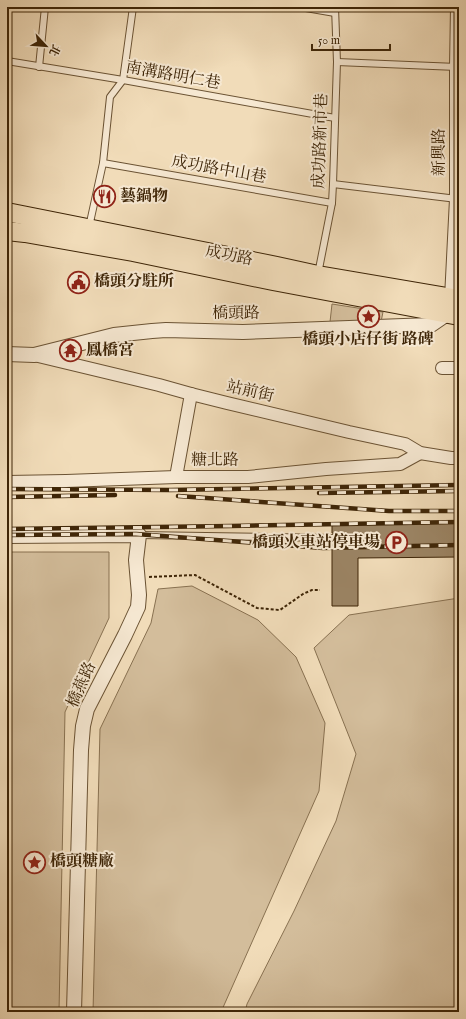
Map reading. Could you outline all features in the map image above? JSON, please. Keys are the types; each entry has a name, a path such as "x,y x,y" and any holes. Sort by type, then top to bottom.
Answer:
{"main road":[{"name":"成功路","path":"7,212 277,266 454,306"},
{"name":"成功路","path":"7,232 25,233 133,252 273,281 454,306"}],"street":[{"name":"新興路","path":"454,306 457,199 458,7"},
{"name":"橋頭路","path":"7,354 34,355 114,336 166,330 243,332 431,325 454,306"},
{"name":"站前街","path":"34,355 349,432 405,444 420,452 450,458 459,458"},
{"path":"442,368 459,368"},
{"path":"176,477 191,394"},
{"name":"糖北路","path":"7,482 176,477 248,478 326,469 400,464 420,452"},
{"path":"7,536 139,535"},
{"name":"橋燕路","path":"74,1012 81,750 83,726 87,709 138,607 139,595 136,560 139,535"}],"lane":[{"path":"39,67 45,7"},
{"path":"88,228 102,163 110,97 123,80 132,7"},
{"path":"300,7 335,10"},
{"name":"成功路新市巷","path":"318,275 332,203 337,62 335,10"},
{"name":"南溝路明仁巷","path":"7,61 335,118"},
{"path":"337,62 457,67"},
{"name":"成功路中山巷","path":"102,163 332,203"},
{"path":"333,184 457,199"},
{"path":"139,535 333,538"}],"path":[{"path":"138,578 195,575 257,608 280,610 303,594 312,590 320,590"}],"shaded area":[{"path":"332,304 383,312 381,322 330,322"},
{"name":"橋頭糖廠","path":"7,552 109,552 109,618 65,712 59,1012 7,1012"},
{"path":"192,586 258,620 296,657 325,723 319,791 221,1012 93,1012 100,729 151,623 158,589"},
{"path":"459,598 459,1012 245,1012 247,1004 294,911 336,821 356,754 314,648 349,615"}],"building":[{"path":"459,523 459,557 358,558 358,606 332,606 332,542 336,542 337,538 336,534 332,533 332,524"}],"railway":[{"path":"7,489 171,490 459,485"},
{"path":"319,493 457,491"},
{"path":"7,497 115,495"},
{"path":"178,496 389,511 459,511"},
{"path":"7,529 459,522"},
{"path":"7,535 136,534 323,548 459,545"}],"place":[{"name":"藝鍋物","path":"105,197"},
{"name":"橋頭分駐所","path":"78,282"},
{"name":"橋頭小店仔街 路碑","path":"368,316"},
{"name":"鳳橋宮","path":"71,351"},
{"name":"橋頭火車站停車場","path":"396,543"},
{"name":"橋頭糖廠","path":"34,862"}]}
